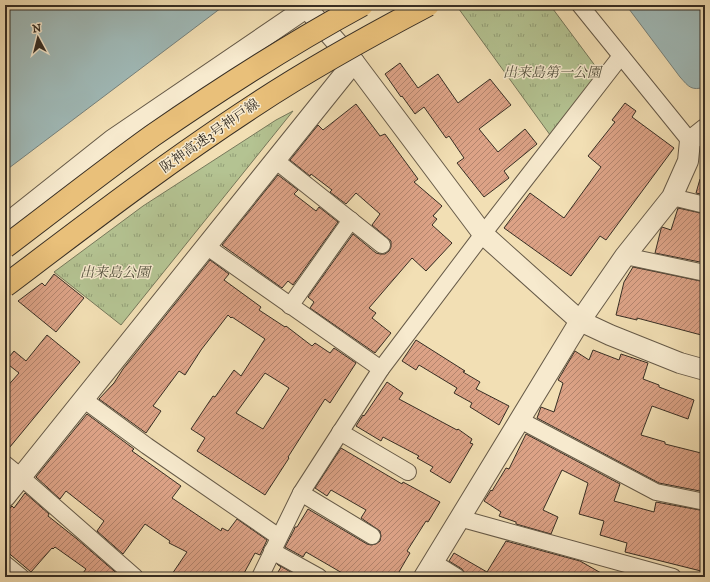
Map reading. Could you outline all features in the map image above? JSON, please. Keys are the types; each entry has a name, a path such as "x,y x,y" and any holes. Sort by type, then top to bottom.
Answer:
{"highway":[{"path":"5,247 151,137 238,78 362,5"},
{"name":"阪神高速3号神戸線","path":"5,286 173,161 255,104 350,46 428,5"}],"street":[{"path":"458,577 428,570 580,321 625,256 672,197 698,135 621,56 580,5"},
{"path":"5,225 112,140 307,6 354,62 483,234 580,321 610,335 680,363 705,370"},
{"path":"260,577 301,493 381,369 483,234 621,56"},
{"path":"5,497 354,62"},
{"path":"275,160 382,245"},
{"path":"672,197 705,205"},
{"path":"290,306 351,220"},
{"path":"206,246 381,369"},
{"path":"625,256 705,273"},
{"path":"83,399 319,577"},
{"path":"520,420 656,492 705,502"},
{"path":"340,432 408,472"},
{"path":"5,464 135,577"},
{"path":"301,493 372,536"},
{"path":"459,518 674,577"},
{"path":"5,564 21,577"}],"green space":[{"name":"出来島第一公園","path":"456,5 550,5 602,75 553,139"},
{"name":"出来島公園","path":"293,111 121,325 54,272 143,206 276,120"}],"water":[{"path":"5,5 225,5 5,171"},
{"path":"626,5 705,5 705,87 696,89 693,88 680,77"}],"building":[{"path":"400,63 418,88 438,74 458,103 490,79 511,105 479,129 498,152 525,129 537,144 504,171 509,178 484,197 457,163 464,158 449,136 446,138 424,107 415,114 385,74"},
{"path":"625,103 636,111 632,117 674,148 606,240 600,236 571,276 504,228 530,193 564,218 601,167 588,156 615,122 612,120"},
{"path":"356,104 380,136 385,134 418,179 414,182 442,206 433,216 437,219 432,225 452,243 426,271 412,258 369,308 376,313 372,318 391,333 375,353 310,308 314,302 308,297 353,234 376,253 385,254 389,251 391,241 372,225 380,214 356,193 346,204 330,192 332,190 311,174 310,176 290,160 318,125 323,130"},
{"path":"278,175 298,190 294,194 316,211 319,207 338,222 293,285 288,281 282,288 222,245"},
{"path":"700,179 705,179 705,195 696,193"},
{"path":"678,208 705,214 705,263 655,253 662,227 671,230"},
{"path":"210,260 229,274 224,280 261,307 259,310 285,327 286,326 312,346 315,343 330,353 334,348 356,363 330,403 325,399 265,495 197,451 205,438 191,429 213,396 215,397 234,370 241,376 265,339 228,315 201,350 185,375 179,371 153,406 161,411 146,433 99,399 114,383 123,369","holes":["265,373 289,388 263,429 236,413"]},
{"path":"633,267 705,282 705,336 637,318 637,320 616,315 624,282"},
{"path":"54,274 84,298 56,332 18,301 42,283 45,286"},
{"path":"47,335 80,362 5,453 5,389 19,373 5,362 14,351 26,361"},
{"path":"416,340 480,382 476,389 509,406 499,425 470,407 472,403 454,393 457,388 419,365 416,370 402,361"},
{"path":"593,350 619,360 621,354 648,363 643,379 659,385 659,387 694,400 688,419 652,406 641,435 665,442 665,444 705,454 705,492 659,483 537,418 541,407 554,412 563,383 558,380 575,351 589,360"},
{"path":"387,382 403,393 399,399 457,430 458,429 472,439 470,443 473,444 450,483 430,471 433,467 417,458 419,456 383,437 381,441 356,426"},
{"path":"87,414 134,449 132,451 181,486 172,498 221,531 222,528 228,531 237,519 267,540 260,555 255,553 242,577 170,577 187,552 169,543 170,541 145,524 123,554 97,531 104,521 66,491 60,499 36,477"},
{"path":"526,434 620,484 614,501 654,512 656,502 705,511 705,572 625,552 627,543 600,535 604,521 579,514 588,483 562,470 543,510 558,517 551,534 516,524 516,522 499,516 501,512 484,501 506,468 509,469"},
{"path":"341,448 402,484 403,482 440,502 428,522 426,521 407,551 410,553 396,577 349,577 306,552 303,557 285,547 295,527 297,527 308,509 367,544 376,544 380,541 380,531 361,518 366,510 331,490 327,496 315,488"},
{"path":"25,493 49,514 48,516 121,577 80,577 86,569 55,547 53,549 52,548 31,572 5,550 5,514 12,506 14,508"},
{"path":"506,541 580,561 608,577 469,577 462,569 449,561 454,553 487,572"},
{"path":"277,564 294,574 292,577 275,577 281,567"}]}
